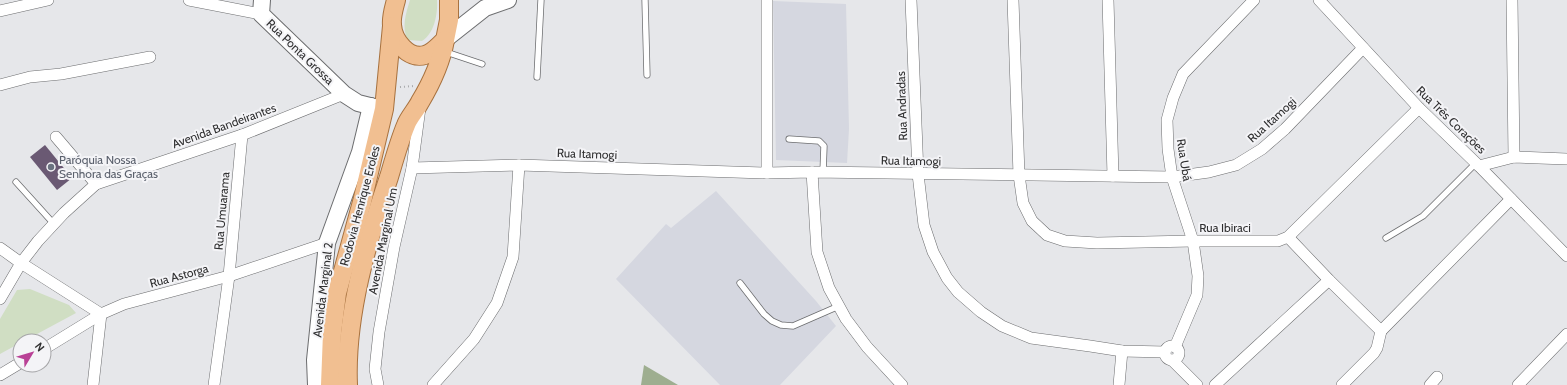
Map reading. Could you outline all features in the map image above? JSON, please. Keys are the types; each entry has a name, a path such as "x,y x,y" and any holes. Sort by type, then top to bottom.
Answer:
{"main road":[{"name":"Rodovia Henrique Eroles","path":"330,385 332,332 337,293 362,202 378,108 387,88 392,26 396,0"},
{"name":"Rodovia Henrique Eroles","path":"348,385 347,368 349,332 367,246 406,124 420,102 438,68 445,43 449,20 450,0"},
{"path":"392,26 399,43 408,52 417,56 426,55 445,43"}],"street":[{"path":"0,11 48,0"},
{"name":"Rua Ponta Grossa","path":"189,0 262,7 344,94 358,103 378,108"},
{"path":"445,43 485,8 508,0"},
{"path":"767,0 768,173"},
{"name":"Rua Andradas","path":"911,0 918,174 924,225 933,252 947,278 958,292 980,312 1002,326 1031,338 1122,352 1168,356"},
{"name":"Rua Ibiraci","path":"1013,0 1018,175 1023,203 1032,221 1047,235 1065,241 1097,244 1193,241 1278,241 1288,237"},
{"path":"1108,0 1114,176"},
{"name":"Rua Ubá","path":"1168,356 1168,347 1175,347 1197,294 1198,276 1193,241 1172,177 1168,150 1167,120 1173,98 1183,74 1254,0"},
{"name":"Rua Três Corações","path":"1319,0 1419,108 1478,164 1567,256"},
{"path":"1512,0 1514,156"},
{"name":"Rua Itamogi","path":"412,168 519,165 768,173 823,172 1172,177 1210,172 1236,165 1262,149 1285,128 1363,48"},
{"path":"0,85 30,77 61,74 150,57"},
{"name":"Avenida Bandeirantes","path":"0,299 21,263 54,224 78,199 96,184 242,135 344,94"},
{"name":"Avenida Marginal Um","path":"378,385 375,369 379,332 394,247 412,168 420,102"},
{"name":"Avenida Marginal 2","path":"316,385 314,360 328,243 360,152 378,108"},
{"path":"1381,331 1288,237 1419,108"},
{"name":"Rua Umuarama","path":"214,385 229,276 242,135"},
{"path":"56,137 96,184"},
{"path":"1478,164 1514,156 1567,159"},
{"path":"433,385 474,339 497,303 513,257 519,165"},
{"path":"812,172 817,252 829,288 846,319 868,347 902,385"},
{"path":"1342,385 1377,348 1381,331 1511,199"},
{"name":"Rua Astorga","path":"52,343 101,314 124,304 229,276 328,243"},
{"path":"0,248 101,314 93,385"},
{"path":"1215,385 1329,280"},
{"path":"1518,385 1567,334"},
{"path":"1120,385 1122,352"},
{"path":"1168,356 1197,385"},
{"path":"0,375 12,368"}],"lane":[{"path":"537,77 541,0"},
{"path":"645,0 647,75"},
{"path":"445,43 482,64"},
{"path":"789,139 819,141 824,146 823,172"},
{"path":"1386,238 1423,216 1478,164"},
{"path":"16,182 54,224"},
{"path":"740,283 764,314 772,321 781,325 793,326 839,306"}],"path":[{"path":"387,88 430,84"}],"shaded area":[{"path":"773,1 846,4 849,129 847,163 776,160"},
{"path":"716,191 816,301 836,326 780,385 720,385 616,279 666,224 671,228"}],"green space":[{"path":"410,0 437,0 437,11 432,29 430,34 422,41 408,40 406,35 405,20"},
{"path":"30,289 69,305 76,313 39,333 12,333 12,347 0,354 0,319 17,290"},
{"path":"644,365 678,385 641,385"}],"building":[{"name":"Paróquia Nossa Senhora das Graças","path":"45,145 72,178 57,190 30,157"}],"place":[{"name":"Paróquia Nossa Senhora das Graças","path":"51,167"}]}
